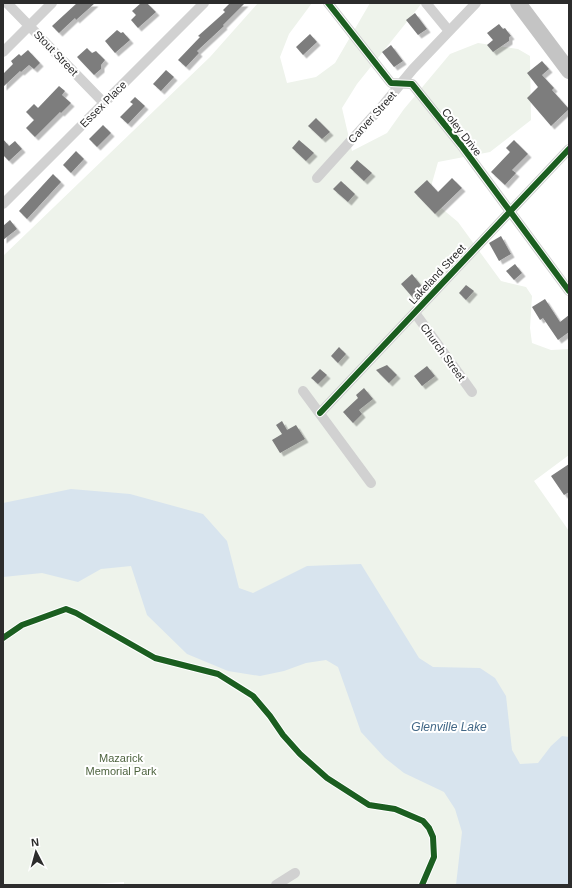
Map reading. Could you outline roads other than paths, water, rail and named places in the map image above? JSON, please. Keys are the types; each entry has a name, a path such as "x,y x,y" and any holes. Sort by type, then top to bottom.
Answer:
{"main road":[{"path":"518,3 569,71"}],"street":[{"name":"Stout Street","path":"7,3 104,102"},
{"path":"3,52 52,3"},
{"name":"Essex Place","path":"3,204 204,3"},
{"name":"Coley Drive","path":"328,3 391,83 412,84 461,145 569,291"},
{"path":"426,3 449,31"},
{"name":"Carver Street","path":"317,178 413,69 476,3"},
{"name":"Lakeland Street","path":"320,413 569,149"},
{"name":"Church Street","path":"415,313 472,392"},
{"path":"303,391 371,483"},
{"path":"276,885 295,873"}],"water":[{"name":"Glenville Lake","path":"71,489 130,494 203,514 227,541 239,588 253,593 307,566 361,564 419,658 433,667 480,668 495,678 506,696 512,750 520,764 538,763 551,746 562,736 569,737 569,885 456,885 462,832 455,809 444,792 404,773 385,758 361,732 338,667 326,660 306,663 284,671 260,676 228,671 187,654 147,615 131,566 101,569 78,582 42,573 3,577 3,503"}],"park label":[{"name":"Mazarick Memorial Park","path":"121,764"}]}
